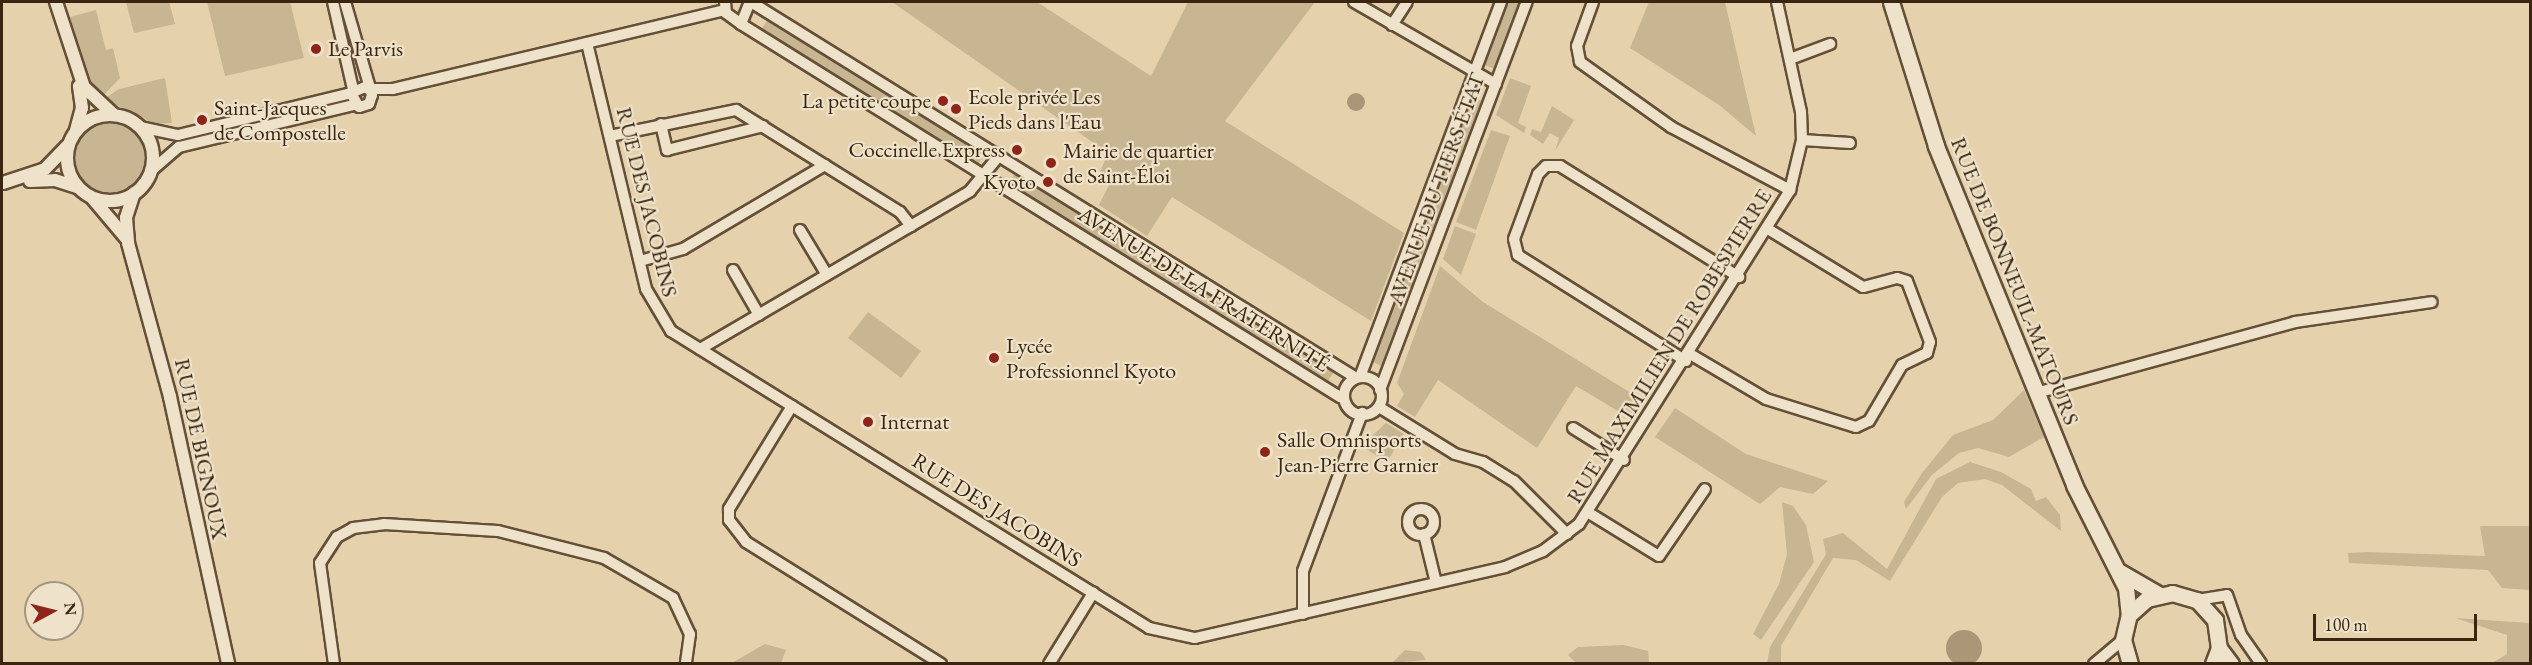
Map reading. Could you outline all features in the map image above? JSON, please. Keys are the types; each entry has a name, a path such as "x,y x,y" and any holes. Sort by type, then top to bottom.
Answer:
{"main road":[{"name":"RUE DE BONNEUIL-MATOURS","path":"1891,2 1915,92 2081,500 2118,570 2129,615"},
{"path":"2118,570 2158,594 2197,600 2215,620 2219,648 2213,663"},
{"path":"2130,663 2122,640 2129,615 2158,594"},
{"path":"2219,648 2231,663"}],"street":[{"path":"2,183 45,169 69,145 76,131 82,101 56,2"},
{"path":"333,2 354,105"},
{"path":"345,2 370,102"},
{"path":"1354,2 1474,76 1496,84"},
{"path":"1392,25 1407,2"},
{"name":"AVENUE DU TIERS ÉTAT","path":"1340,396 1357,377 1502,2"},
{"name":"AVENUE DU TIERS ÉTAT","path":"1379,407 1380,390 1527,2"},
{"path":"1593,2 1577,46 1580,62 1671,127 1790,190"},
{"name":"RUE MAXIMILIEN DE ROBESPIERRE","path":"1303,614 1519,562 1568,534 1589,513 1739,278 1790,190 1802,140 1790,59 1777,2"},
{"path":"741,24 752,3"},
{"name":"AVENUE DE LA FRATERNITÉ","path":"752,3 998,157 1380,390"},
{"path":"63,26 87,92 114,115 140,127 178,135 352,91 367,88 393,89 587,43 725,6"},
{"name":"AVENUE DE LA FRATERNITÉ","path":"725,6 741,24 1340,396 1362,413"},
{"name":"RUE DES JACOBINS","path":"587,43 640,261 659,318 700,350 1149,628 1184,638 1303,614"},
{"path":"1790,59 1830,44"},
{"path":"2,183 49,179 78,188 93,198 115,201 134,194 167,153 186,145 370,102 393,89"},
{"path":"610,136 731,108 900,212 911,226"},
{"path":"76,131 94,117 114,115"},
{"path":"661,124 667,150 763,126"},
{"path":"140,127 152,148 151,171"},
{"path":"1802,140 1850,143"},
{"path":"69,145 68,169 78,188"},
{"path":"700,350 911,226 986,177 998,157"},
{"path":"640,261 683,249 825,165"},
{"path":"1739,278 1560,166 1546,166 1538,174 1514,239 1518,255 1688,357 1766,399 1856,427 1869,421 1902,365 1927,353 1928,335 1907,281 1897,278 1863,287 1768,229"},
{"name":"RUE DE BIGNOUX","path":"134,194 126,218 128,243 170,397 228,663"},
{"name":"RUE DE BIGNOUX","path":"93,198 128,243"},
{"path":"800,230 827,275"},
{"path":"733,270 759,315"},
{"path":"2036,393 2295,322 2432,302"},
{"path":"792,406 729,509 729,520 746,542 941,663"},
{"path":"1303,614 1303,571 1362,413 1371,416 1379,407 1455,454 1483,462 1514,481 1568,534"},
{"path":"1574,428 1624,460"},
{"path":"1589,513 1659,556 1705,489"},
{"path":"334,663 320,563 337,537 353,528 384,524 498,531 604,558 673,598 690,634 686,663"},
{"path":"1424,534 1436,583"},
{"path":"1049,663 1093,593"},
{"path":"2197,600 2227,595 2241,635 2261,663"},
{"path":"2094,663 2122,640"}],"shaded area":[{"path":"126,2 169,2 175,24 134,33"},
{"path":"207,2 290,2 304,58 225,76"},
{"path":"892,2 1037,2 1151,76 1188,2 1315,2 1225,121 1404,233 1371,321 1172,197 1147,236 1099,205 1112,179 1100,172 1108,153"},
{"path":"1505,2 1522,2 1497,70 1482,64"},
{"path":"1649,2 1725,2 1756,136 1719,105 1630,48"},
{"path":"96,10 106,50 113,48 120,78 102,97 88,80 70,17"},
{"path":"769,18 986,153 977,166 760,31"},
{"path":"165,78 172,123 155,124 104,99 119,89"},
{"path":"1510,78 1531,86 1518,123 1526,127 1524,133 1496,115"},
{"path":"1356,93 1362,96 1365,102 1362,108 1356,111 1350,108 1347,102 1350,96"},
{"path":"1470,96 1485,102 1386,369 1372,361"},
{"path":"1552,106 1574,120 1555,151 1559,138 1550,133 1543,144 1530,135 1532,129 1541,132"},
{"path":"110,120 124,123 136,131 144,143 147,157 144,171 136,183 124,191 110,194 96,191 84,183 76,171 73,157 76,143 84,131 96,123"},
{"path":"1491,130 1510,136 1476,230 1456,222"},
{"path":"1016,172 1335,370 1327,383 1007,185"},
{"path":"1455,226 1476,234 1461,275 1443,259"},
{"path":"1440,266 1483,302 1644,401 1633,420 1576,386 1537,448 1438,380 1415,417 1397,406 1404,394 1397,383"},
{"path":"868,312 921,351 901,378 848,338"},
{"path":"2024,390 2044,437 2009,457 1978,448 1959,453 1932,475 1906,509 1904,502 1922,473 1953,435 1993,420"},
{"path":"1675,408 1746,454 1828,481 1813,494 1780,487 1760,504 1655,437"},
{"path":"1386,423 1404,434 1387,462 1361,446"},
{"path":"1970,462 2001,472 2031,489 2036,501 2046,497 2060,515 2061,531 2002,485 1985,479 1958,483 1942,497 1890,581 1856,560 1833,558 1781,646 1781,663 1767,663 1770,647 1826,554 1823,539 1843,533 1887,569 1936,479"},
{"path":"1782,502 1793,506 1806,525 1814,562 1761,640 1753,634 1779,584 1787,554"},
{"path":"2480,526 2530,526 2530,590 2502,588 2488,570 2349,563 2348,553 2367,552 2485,556"},
{"path":"2455,618 2530,623 2530,663 2492,663 2507,654 2507,635"},
{"path":"1964,630 1977,635 1982,648 1977,661 1964,666 1951,661 1946,648 1951,635"},
{"path":"765,644 786,650 781,663 732,663"},
{"path":"1624,645 1648,651 1649,663 1576,663 1568,655 1578,647"},
{"path":"1405,650 1421,652 1426,660 1392,663"}],"place":[{"name":"Le Parvis","path":"316,49"},
{"name":"La petite coupe","path":"943,101"},
{"name":"Ecole privée Les Pieds dans l'Eau","path":"956,109"},
{"name":"Saint-Jacques de Compostelle","path":"202,120"},
{"name":"Coccinelle Express","path":"1017,150"},
{"name":"Mairie de quartier de Saint-Éloi","path":"1051,163"},
{"name":"Kyoto","path":"1048,182"},
{"name":"Lycée Professionnel Kyoto","path":"994,358"},
{"name":"Internat","path":"868,422"},
{"name":"Salle Omnisports Jean-Pierre Garnier","path":"1265,452"}]}
